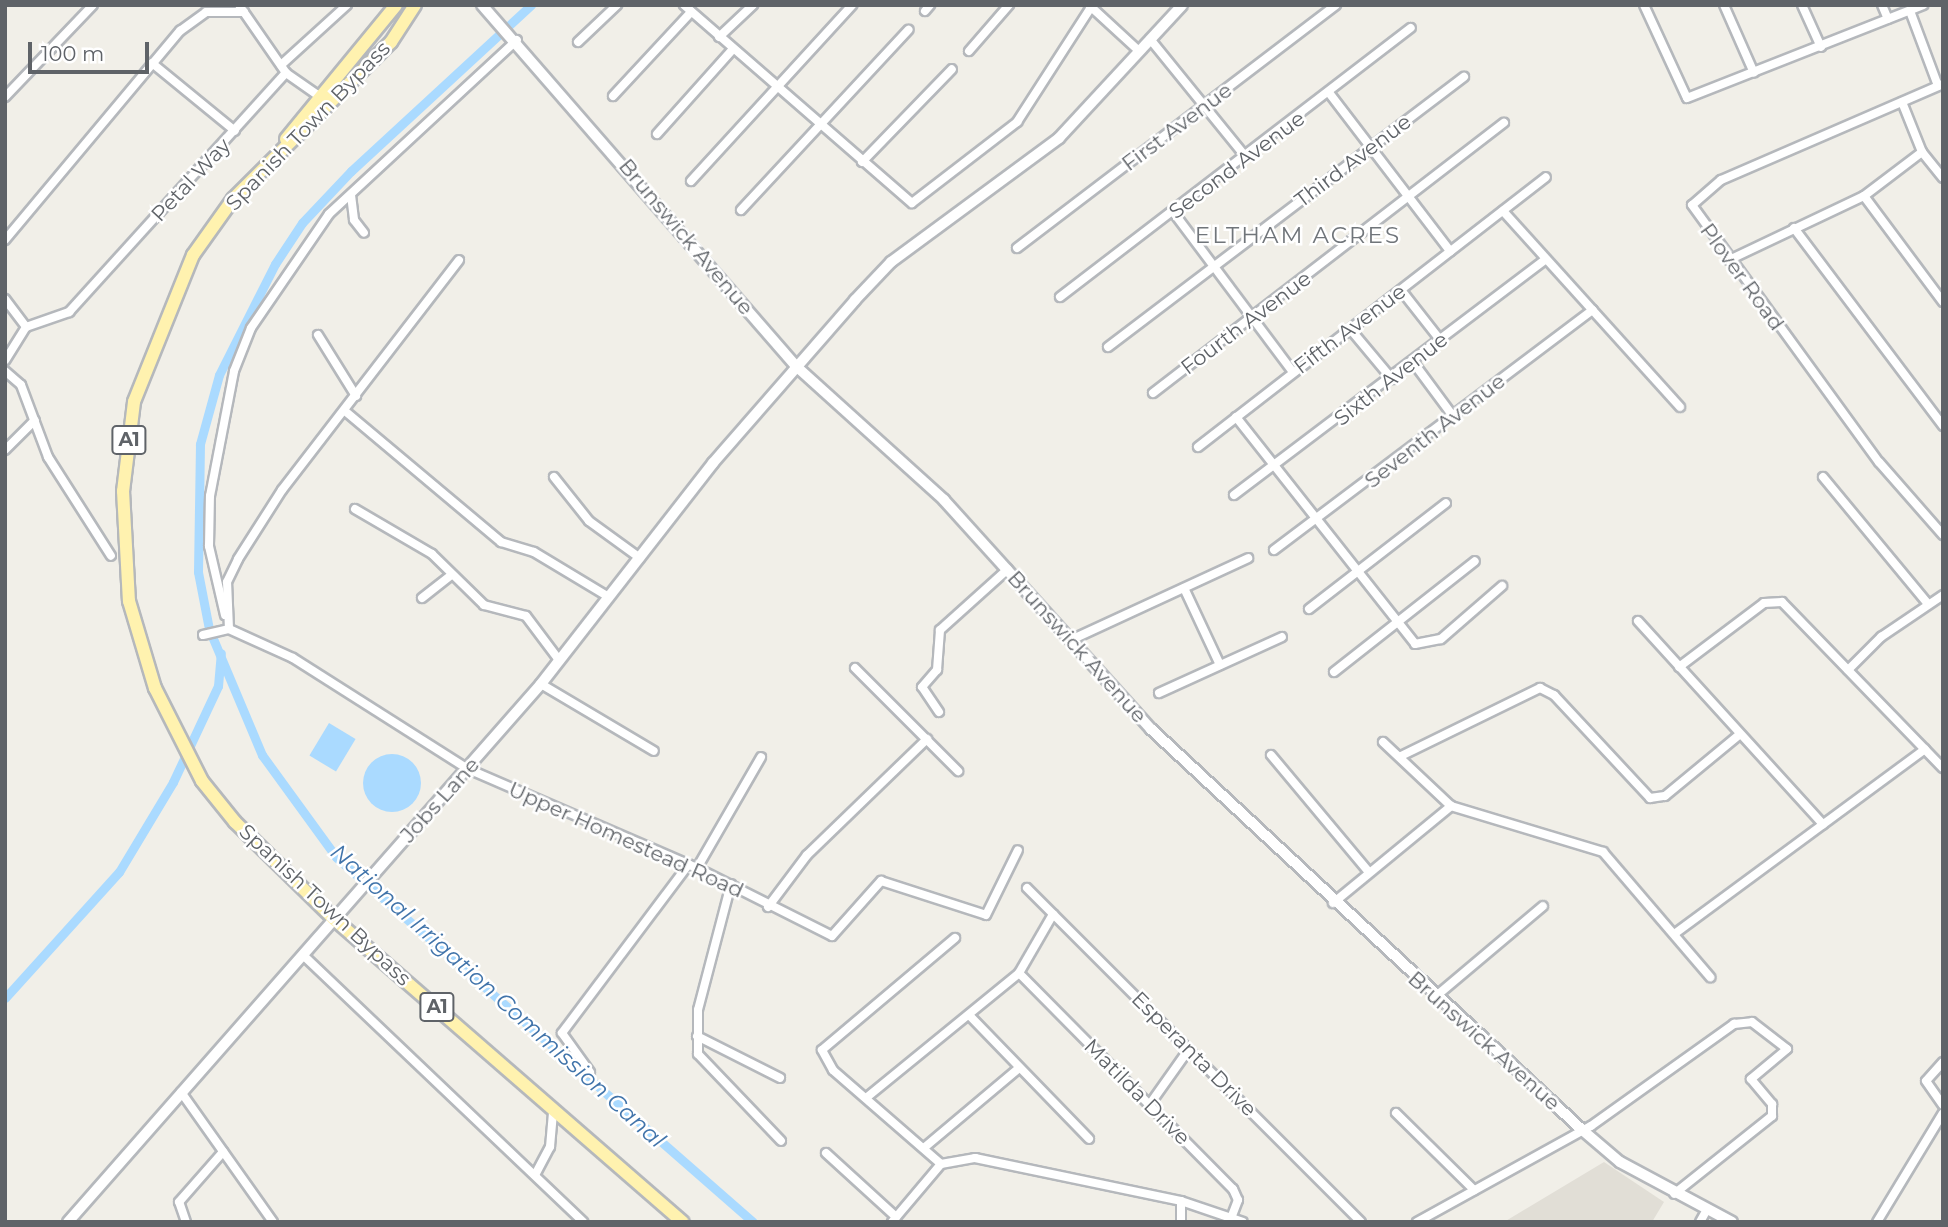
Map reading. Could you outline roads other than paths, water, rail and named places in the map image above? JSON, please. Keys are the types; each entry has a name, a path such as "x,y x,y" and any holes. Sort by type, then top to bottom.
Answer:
{"main road":[{"name":"A1","path":"264,167 319,96 396,5"},
{"name":"Brunswick Avenue","path":"482,5 515,36 797,367 944,500 1073,639 1151,729 1333,903 1580,1128 1674,1194 1732,1222"},
{"name":"Spanish Town Bypass","path":"415,6 391,41 264,167 193,255 147,358 127,448 123,561 129,601 155,688 201,781 334,919 683,1222"}],"street":[{"path":"5,97 93,5"},
{"name":"Petal Way","path":"26,327 69,312 235,131 284,69 347,5"},
{"path":"578,42 617,5"},
{"path":"719,37 753,5"},
{"path":"691,181 852,5"},
{"path":"969,51 1009,5"},
{"name":"Jobs Lane","path":"68,1222 541,684 640,558 797,367 891,262 1020,172 1182,5"},
{"name":"First Avenue","path":"1017,248 1336,5"},
{"path":"1644,5 1687,98 1923,5"},
{"path":"1724,5 1754,73"},
{"path":"1802,5 1821,47"},
{"path":"1882,5 1888,19"},
{"path":"613,96 687,7 906,201 921,201 1017,122 1090,6 1138,50"},
{"path":"5,240 152,62 194,17 217,10 242,8 284,69 319,96"},
{"path":"1910,11 1940,85"},
{"name":"Second Avenue","path":"1060,297 1330,94 1411,28"},
{"path":"741,210 908,30"},
{"path":"225,615 209,546 210,496 234,371 286,268 351,195 515,36"},
{"path":"1150,39 1245,156"},
{"path":"657,134 733,49"},
{"path":"152,62 235,131"},
{"path":"862,162 952,69"},
{"name":"Third Avenue","path":"1108,347 1464,77"},
{"name":"Plover Road","path":"1940,85 1810,138 1697,195 1696,214 1943,536"},
{"path":"1330,94 1450,251"},
{"path":"1902,102 1922,152 1942,174"},
{"name":"Fourth Avenue","path":"1153,393 1409,199 1504,123"},
{"path":"1729,260 1864,196 1922,152"},
{"name":"Fifth Avenue","path":"1198,447 1546,177"},
{"path":"351,195 354,220 364,233"},
{"path":"1864,196 1943,302"},
{"path":"1503,211 1680,407"},
{"path":"1174,212 1254,316 1293,372"},
{"path":"1794,228 1943,426"},
{"path":"203,635 226,629 227,582 238,559 459,260"},
{"name":"Sixth Avenue","path":"1234,495 1275,468 1545,260"},
{"path":"1401,290 1441,341"},
{"path":"5,299 26,327 5,360"},
{"name":"Seventh Avenue","path":"1275,550 1316,522 1593,310"},
{"path":"1351,330 1392,379"},
{"path":"318,335 356,396"},
{"path":"1413,362 1453,415"},
{"path":"5,371 21,385 48,457 111,556"},
{"path":"345,411 501,542 534,552 609,597"},
{"path":"1236,417 1316,522 1415,644 1441,639 1502,586"},
{"path":"5,450 35,420"},
{"path":"554,477 589,521 640,558"},
{"path":"1823,477 1928,604"},
{"path":"1309,609 1446,503"},
{"path":"355,509 395,527 484,605 526,616 559,660"},
{"path":"1073,639 1248,558"},
{"path":"1334,672 1475,561"},
{"path":"939,712 922,688 937,670 940,630 1008,569"},
{"path":"422,598 451,575"},
{"path":"1184,588 1220,665"},
{"path":"1848,670 1928,604 1943,595"},
{"path":"1679,667 1764,603 1782,602 1943,768"},
{"path":"1638,621 1739,735 1823,824"},
{"name":"Upper Homestead Road","path":"226,629 293,658 468,769 693,866 731,884 768,907 832,936 881,881 986,915 1018,850"},
{"path":"1159,694 1282,636"},
{"path":"855,668 958,771"},
{"path":"541,684 654,751"},
{"path":"1401,756 1539,688 1554,695 1650,798 1665,796 1739,735"},
{"path":"768,907 807,855 927,739"},
{"path":"1383,742 1401,756 1451,806 1603,852 1677,932 1710,978"},
{"path":"1677,932 1924,749"},
{"path":"1271,755 1368,871"},
{"path":"590,1072 562,1033 693,866 761,757"},
{"path":"1333,903 1368,871 1451,806"},
{"path":"731,884 698,1010 697,1036 706,1069 781,1141"},
{"name":"Esperanta Drive","path":"1027,888 1361,1222"},
{"path":"1435,997 1544,906"},
{"path":"866,1098 970,1016 1019,973 1053,914"},
{"path":"941,1164 822,1058 822,1050 956,938"},
{"path":"303,955 583,1222"},
{"name":"Matilda Drive","path":"1019,973 1233,1189 1238,1200 1231,1217"},
{"path":"970,1016 1089,1139"},
{"path":"1417,1222 1580,1128 1591,1126 1734,1024 1752,1022 1784,1043 1784,1055 1751,1079 1772,1104 1772,1116 1674,1194"},
{"path":"697,1036 780,1078"},
{"path":"1150,1104 1189,1049"},
{"path":"1943,1062 1926,1081 1943,1105"},
{"path":"925,1147 1019,1068"},
{"path":"181,1092 273,1222"},
{"path":"535,1175 550,1147 553,1109"},
{"path":"1396,1113 1474,1190"},
{"path":"1877,1222 1943,1114"},
{"path":"186,1222 179,1202 223,1152"},
{"path":"826,1153 894,1220 941,1164 1002,1161 1181,1201 1243,1222"},
{"path":"1181,1201 1181,1222"},
{"path":"1700,1222 1706,1211"}],"water":[{"path":"329,723 356,739 336,772 309,756"},
{"path":"386,754 398,754 413,762 421,777 421,789 413,804 398,812 386,812 371,804 363,789 363,777 371,762"}],"waterway":[{"name":"National Irrigation Commission Canal","path":"531,5 351,171 302,223 275,264 219,375 200,444 198,572 209,629 262,755 336,857 753,1222"},
{"path":"5,998 119,872 173,782 218,686 221,653"}],"district":[{"name":"ELTHAM ACRES","path":"1298,235"}]}
